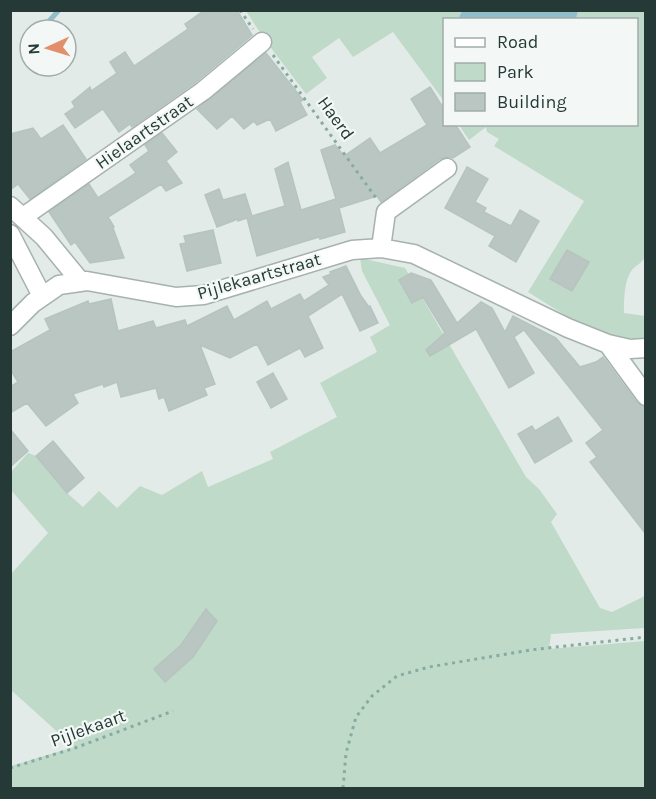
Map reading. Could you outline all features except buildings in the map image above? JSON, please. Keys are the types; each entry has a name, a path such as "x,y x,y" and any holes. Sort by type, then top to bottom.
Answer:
{"street":[{"name":"Hielaartstraat","path":"81,282 44,237 17,212 203,91 262,42"},
{"path":"381,248 386,212 447,168"},
{"path":"10,234 42,296"},
{"name":"Pijlekaartstraat","path":"10,326 33,303 59,285 87,281 176,297 204,295 352,250 381,248 414,254 568,328 608,344 630,349 645,348"},
{"path":"608,344 645,396"}],"path":[{"name":"Haerd","path":"262,42 386,212"},
{"path":"343,789 346,753 356,717 372,696 397,676 429,667 530,651 645,637"},
{"name":"Pijlekaart","path":"10,768 75,748 173,711"}],"green space":[{"path":"246,11 462,11 458,18 443,18 443,100 393,32 353,57 339,38 312,57 327,78 306,94"},
{"path":"578,11 645,11 645,257 632,270 627,279 624,313 645,316 645,341 604,334 579,324 528,292 584,201 494,146 499,139 487,132 486,127 469,140 460,126 638,126 638,18 576,18"},
{"path":"360,258 405,268 526,477 539,489 557,514 551,522 600,608 612,612 645,596 645,628 551,634 549,649 645,641 645,788 11,788 11,766 74,747 11,690 10,575 48,533 11,490 11,472 28,453 36,456 67,493 83,507 99,491 117,508 140,486 162,495 202,471 208,487 273,459 270,452 337,417 320,383 377,352 370,337 390,325 362,271"}],"water":[{"path":"462,10 578,11 576,18 458,18"}],"waterway":[{"path":"52,18 59,10"}]}
